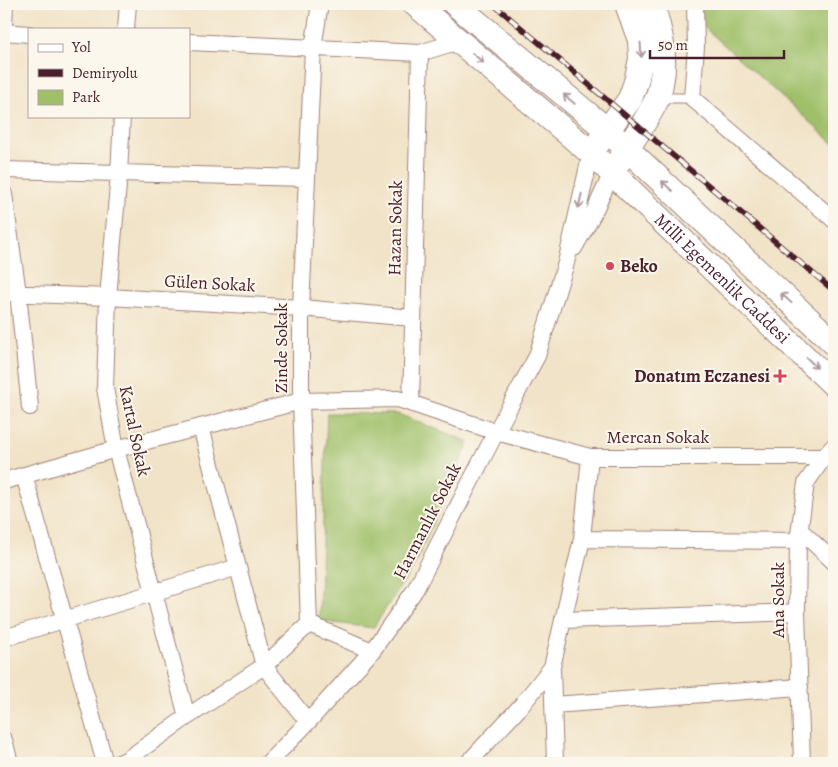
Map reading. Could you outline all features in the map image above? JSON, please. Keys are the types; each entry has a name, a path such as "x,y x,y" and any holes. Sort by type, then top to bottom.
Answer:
{"main road":[{"path":"415,4 591,154 630,98 636,82 641,58 640,40 627,4"},
{"path":"456,4 607,130"},
{"path":"612,173 658,98 664,60 652,4"},
{"name":"Milli Egemenlik Caddesi","path":"607,130 834,343"},
{"name":"Milli Egemenlik Caddesi","path":"591,154 834,385"}],"street":[{"path":"4,23 5,4"},
{"path":"126,28 128,4"},
{"name":"Zinde Sokak","path":"309,624 301,401 301,308 314,48 320,4"},
{"path":"695,4 696,47 692,98 834,220"},
{"path":"4,32 28,34"},
{"path":"190,42 420,53 458,41"},
{"name":"Hazan Sokak","path":"411,403 420,53"},
{"name":"Kartal Sokak","path":"122,118 108,297 104,388 116,449 187,717"},
{"name":"Harmanlık Sokak","path":"268,763 372,651 415,590 537,356 566,263 591,154"},
{"path":"4,170 307,178"},
{"name":"Harmanlık Sokak","path":"566,263 594,214 612,173"},
{"path":"4,194 11,293 30,407"},
{"name":"Gülen Sokak","path":"11,293 301,308 413,318"},
{"name":"Mercan Sokak","path":"4,481 116,449 301,401 398,399 496,432 590,457 829,452"},
{"path":"201,427 264,666 308,722"},
{"name":"Ana Sokak","path":"802,763 797,612 799,535 806,483 829,452"},
{"path":"556,763 552,667 582,540 590,457"},
{"path":"24,475 105,763"},
{"path":"582,540 799,535 834,562"},
{"path":"4,638 238,567"},
{"path":"563,620 797,612"},
{"path":"119,763 264,666 309,624 372,651"},
{"path":"468,763 520,706 552,667"},
{"path":"553,705 800,687"},
{"path":"4,740 10,763"}],"lane":[{"path":"658,98 692,98"}],"green space":[{"path":"695,4 834,4 834,144 695,19"},
{"path":"327,413 398,414 469,442 415,564 373,628 319,621"}],"railway":[{"path":"493,4 834,291"}],"place":[{"name":"Beko","path":"610,266"},
{"name":"Donatım Eczanesi","path":"780,376"}]}
